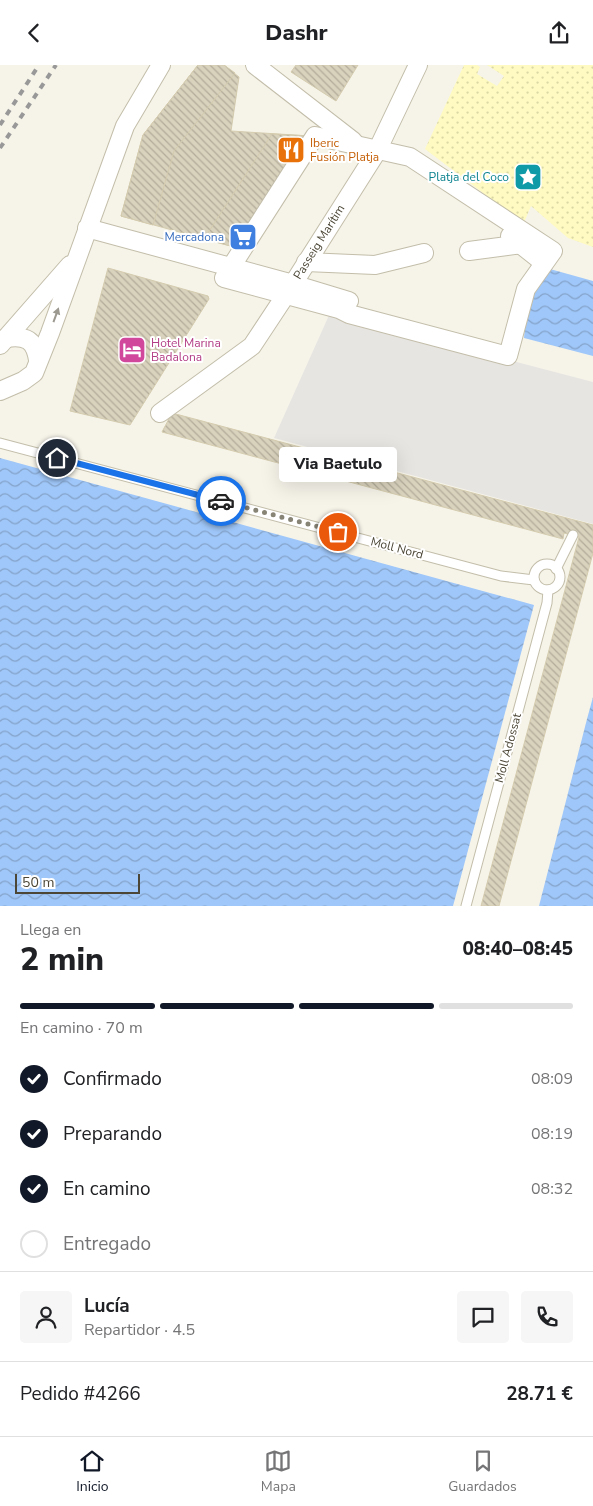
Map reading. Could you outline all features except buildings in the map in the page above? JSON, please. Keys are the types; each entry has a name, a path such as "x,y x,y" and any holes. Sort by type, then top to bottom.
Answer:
{"street":[{"path":"0,391 23,381 34,373 124,126 161,65"},
{"path":"255,65 367,147 409,170 522,244 544,263"},
{"name":"Passeig Marítim","path":"88,228 231,267 289,290 306,262 367,147 418,65"},
{"path":"231,267 315,136 410,157 553,251 526,289 508,356 289,290"},
{"path":"470,251 522,244"},
{"path":"306,262 375,265 424,253"},
{"path":"3,342 77,257"},
{"path":"289,290 497,346"},
{"path":"160,413 252,346 289,290"},
{"path":"3,342 16,337 27,339 36,348 38,360"},
{"path":"0,375 6,379 23,381"}],"lane":[{"name":"Moll Nord","path":"0,443 501,576 534,580"},
{"path":"556,569 573,535"},
{"path":"548,565 556,569 559,576 555,587 548,590 539,587 534,580 535,572 540,566 548,565"},
{"name":"Moll Adossat","path":"466,906 547,603 548,590"}],"sand":[{"name":"Platja del Coco","path":"464,65 477,65 480,67 477,74 497,86 504,76 487,65 593,65 593,247 568,238 531,206 520,232 512,215 425,149"}],"shaded area":[{"path":"330,313 593,382 593,524 274,438"}],"water":[{"path":"550,269 593,281 593,356 524,338 527,300"},
{"path":"0,458 534,605 453,906 0,906"},
{"path":"593,697 593,906 539,906 587,719"}],"railway":[{"path":"0,125 39,65"},
{"path":"0,148 56,65"}],"way so far":[{"path":"221,501 338,532"}],"place":[{"name":"Iberic Fusión Platja","path":"291,150"},
{"name":"Platja del Coco","path":"528,177"},
{"name":"Mercadona","path":"243,237"},
{"name":"Hotel Marina Badalona","path":"132,350"},
{"name":"Via Baetulo","path":"338,532"}],"route":[{"path":"57,458 221,501"}]}
